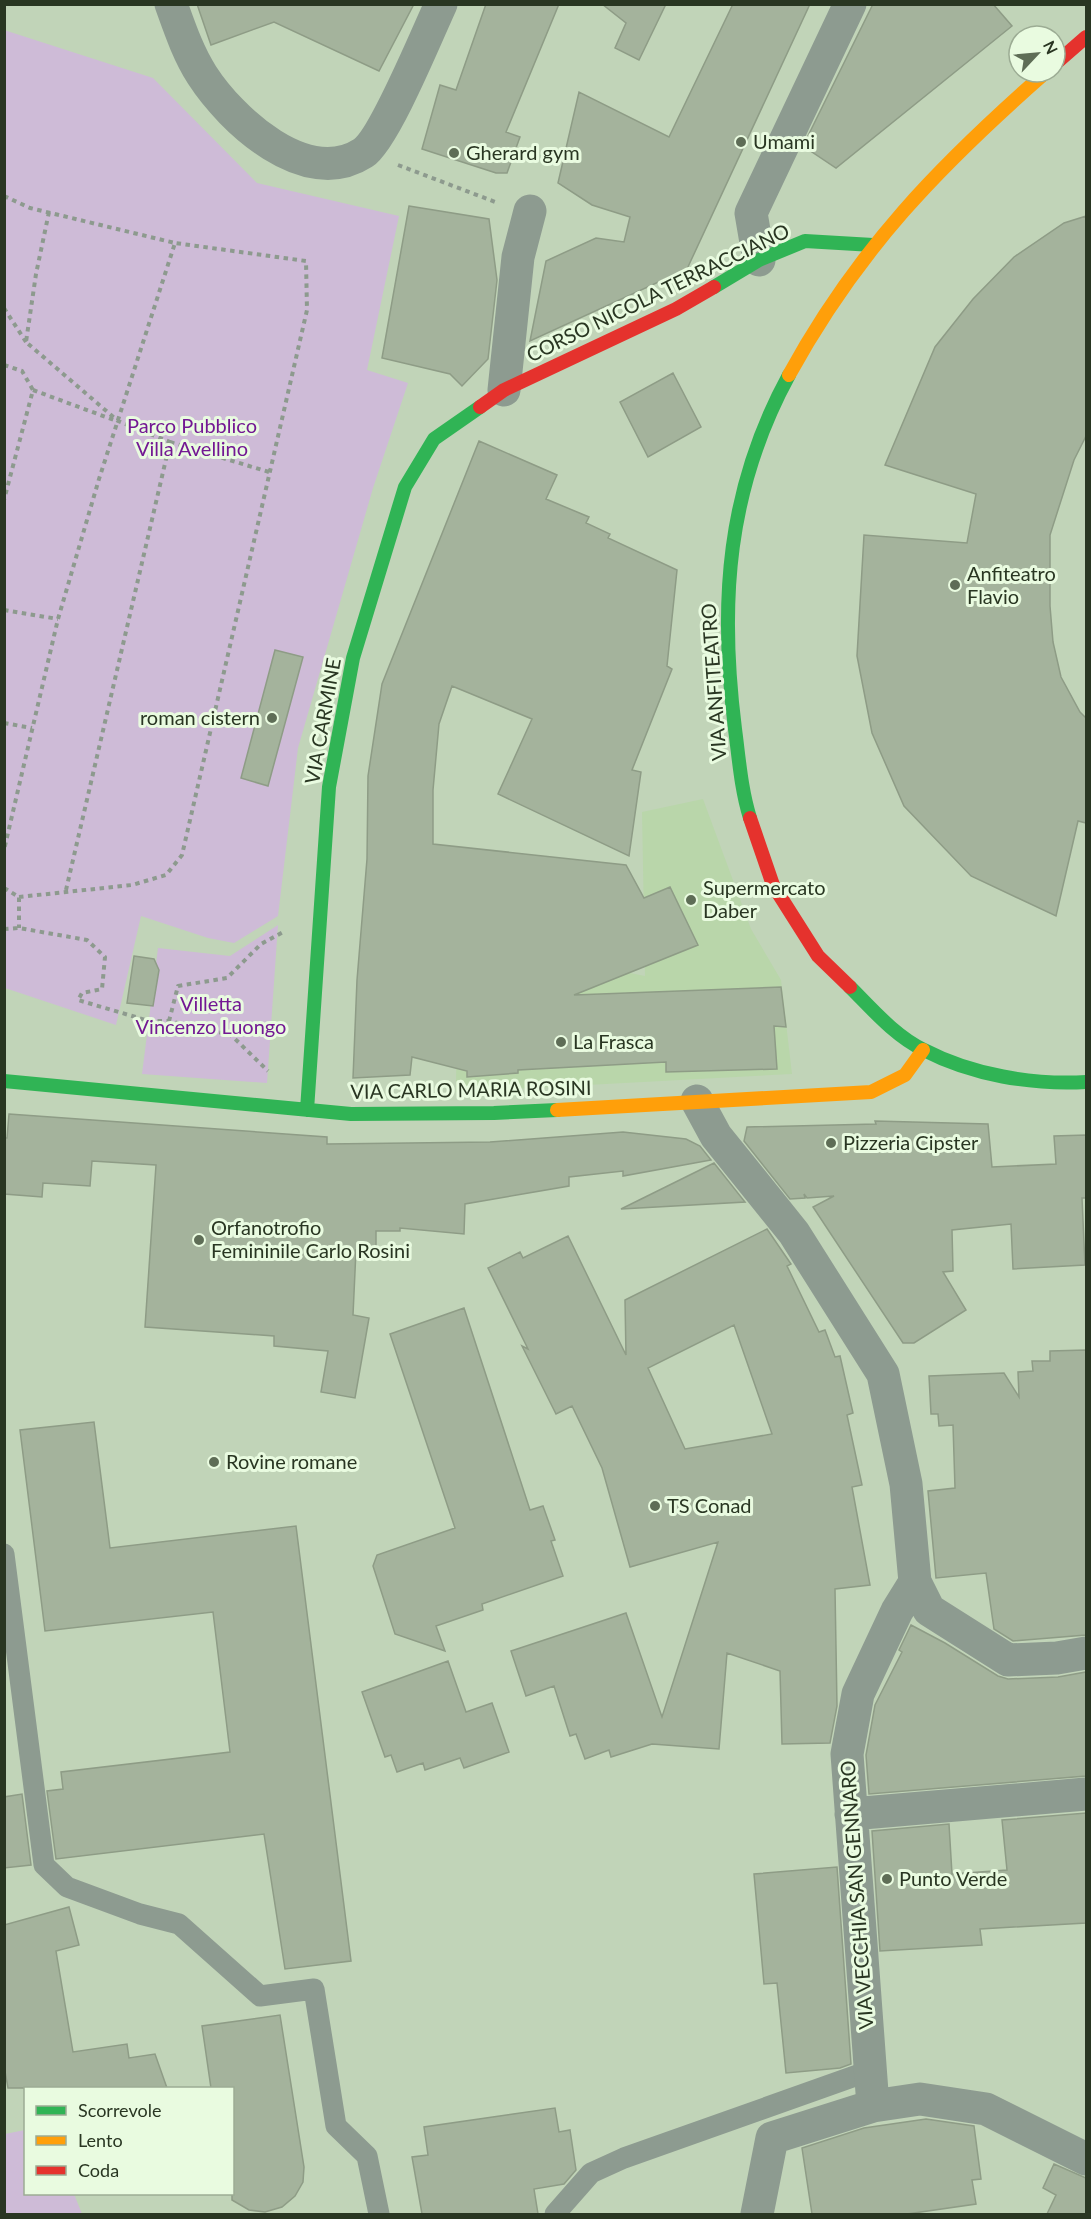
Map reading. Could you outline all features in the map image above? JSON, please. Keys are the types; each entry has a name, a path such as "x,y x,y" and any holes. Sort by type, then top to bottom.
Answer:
{"street":[{"path":"171,4 184,42 203,76 252,132 271,146 300,159 340,162 364,153 380,134 441,4"},
{"path":"759,260 751,213 850,4"},
{"path":"1067,53 1086,36"},
{"path":"873,245 914,196 981,129 1032,84"},
{"path":"504,390 519,257 530,212"},
{"name":"CORSO NICOLA TERRACCIANO","path":"504,390 676,309 759,260 805,241 873,245"},
{"name":"VIA ANFITEATRO","path":"873,245 819,320 783,387 753,458 732,540 726,609 731,696 744,799 773,885 818,956 885,1022 923,1050 991,1075 1068,1083 1086,1082"},
{"name":"VIA CARMINE","path":"307,1110 329,787 353,658 405,487 434,439 504,390"},
{"name":"VIA CARLO MARIA ROSINI","path":"4,1082 351,1114 494,1113 872,1092 905,1076 923,1050"},
{"path":"697,1101 716,1136 794,1233 883,1374 906,1484 915,1582 929,1610 1008,1660 1056,1658 1086,1653"},
{"name":"VIA VECCHIA SAN GENNARO","path":"873,2106 847,1754 858,1694 897,1611 915,1582"},
{"path":"851,1814 1086,1794"},
{"path":"757,2214 772,2138 873,2106 920,2099 986,2109 1086,2159"}],"lane":[{"path":"4,1554 44,1865 67,1887 140,1914 179,1924 260,1996 314,1989 336,2126 367,2156 379,2214"},
{"path":"555,2214 591,2174 624,2158 869,2071"}],"path":[{"path":"364,153 497,202 498,212"},
{"path":"4,196 49,212 175,243 306,261 307,310 182,855 166,875 132,885 66,890 19,897 4,888"},
{"path":"26,342 36,274 49,212"},
{"path":"4,850 58,620 175,243"},
{"path":"4,308 26,342 118,421"},
{"path":"4,364 22,372 33,390 170,442 269,472"},
{"path":"4,500 33,390"},
{"path":"66,890 170,442"},
{"path":"4,610 58,620"},
{"path":"4,723 33,728"},
{"path":"19,897 19,928"},
{"path":"169,1021 178,986 227,978 261,944 295,925 320,927"},
{"path":"4,929 19,928 87,940 105,957 102,989 82,993 78,1000 149,1022 169,1021 231,1035 307,1110"}],"shaded area":[{"path":"703,799 751,929 781,980 792,1074 456,1092 457,973 494,946 645,976 642,812"}],"green space":[{"name":"Parco Pubblico Villa Avellino","path":"4,30 153,78 257,183 399,216 367,370 408,383 373,488 298,748 278,916 234,943 208,938 141,916 116,1025 5,988"},
{"name":"Villetta Vincenzo Luongo","path":"278,925 267,1083 142,1074 158,948 230,956"},
{"path":"24,2130 24,2195 74,2195 82,2214 5,2214 5,2134"}],"building":[{"path":"197,4 414,4 379,71 274,22 211,45"},
{"path":"486,4 559,4 506,132 520,137 507,173 496,173 422,149 440,85 456,90"},
{"path":"602,4 666,4 639,60 615,48 626,23"},
{"path":"733,4 810,4 687,269 530,341 546,261 596,238 624,242 630,217 592,205 558,183 579,92 669,137"},
{"path":"873,4 993,4 1010,24 1007,24 1007,30 836,168 803,146"},
{"path":"409,206 489,219 497,280 488,359 462,386 450,374 382,358"},
{"name":"Anfiteatro Flavio","path":"1086,216 1086,436 1074,460 1050,535 1050,606 1053,642 1061,677 1080,712 1086,718 1086,823 1078,821 1056,916 971,876 904,806 872,733 857,656 864,535 967,543 976,494 885,465 935,347 973,299 1014,257 1064,223"},
{"path":"673,373 701,427 648,457 620,402"},
{"path":"479,441 557,475 546,499 589,517 586,523 610,534 608,538 677,570 667,666 672,669 632,770 641,772 629,856 498,794 532,719 452,686 439,724 433,790 433,844 626,865 644,898 670,887 698,945 574,995 781,987 786,1027 774,1026 777,1069 666,1072 666,1062 518,1070 518,1073 467,1077 467,1071 412,1057 410,1075 353,1078 357,980 367,859 368,776 382,684"},
{"name":"roman cistern","path":"275,650 303,657 268,786 241,778"},
{"path":"134,956 154,959 159,970 153,1006 127,1003"},
{"path":"9,1114 327,1137 327,1144 490,1142 623,1132 686,1139 700,1146 711,1160 623,1176 623,1171 569,1177 569,1186 465,1204 464,1234 400,1228 400,1231 376,1231 376,1250 356,1250 353,1315 369,1318 355,1398 321,1392 328,1351 274,1346 274,1336 145,1327 156,1165 92,1161 90,1186 43,1183 42,1197 4,1194 4,1138 7,1138"},
{"path":"875,1121 988,1124 992,1167 1056,1164 1054,1136 1086,1135 1086,1198 1082,1198 1085,1265 1013,1269 1011,1224 952,1230 953,1271 943,1272 966,1310 914,1343 903,1343 813,1207 834,1196 807,1198 804,1194 805,1198 790,1199 744,1141 747,1127 876,1124"},
{"path":"714,1163 745,1202 621,1209"},
{"path":"767,1229 791,1264 787,1266 819,1332 825,1330 835,1357 840,1356 853,1413 847,1415 862,1485 852,1487 870,1585 835,1589 837,1706 830,1743 782,1744 780,1671 727,1653 719,1749 652,1744 611,1757 609,1750 585,1759 576,1734 570,1736 554,1686 526,1696 511,1651 626,1613 662,1717 718,1542 630,1567 602,1468 572,1406 556,1414 522,1346 528,1349 488,1268 520,1252 523,1258 568,1236 626,1355 625,1300","holes":["734,1325 772,1434 685,1449 648,1368"]},
{"path":"464,1308 530,1510 543,1506 555,1540 551,1541 563,1576 482,1604 483,1610 436,1626 445,1651 395,1634 373,1566 377,1555 455,1528 390,1334"},
{"path":"1086,1350 1086,1635 1013,1641 994,1629 986,1573 936,1578 928,1491 955,1488 953,1425 939,1426 938,1414 931,1414 929,1376 1004,1373 1019,1397 1018,1372 1033,1371 1032,1361 1050,1361 1050,1351"},
{"path":"94,1422 110,1548 296,1526 351,1961 285,1969 264,1834 56,1859 47,1791 63,1789 61,1772 230,1752 213,1612 45,1631 20,1430"},
{"path":"911,1625 998,1676 1008,1679 1058,1677 1086,1672 1086,1776 869,1794 866,1755 875,1705 902,1652 899,1650"},
{"path":"448,1661 466,1712 492,1703 509,1752 464,1768 460,1758 425,1770 423,1763 397,1772 391,1755 385,1757 362,1692"},
{"path":"22,1794 31,1865 4,1868 4,1797"},
{"path":"1086,1813 1086,1923 980,1929 982,1945 880,1951 872,1831 949,1824 952,1874 1007,1870 1002,1820"},
{"path":"837,1867 851,2064 840,2068 786,2073 777,1983 764,1984 754,1874"},
{"path":"69,1907 79,1945 56,1951 73,2052 127,2044 129,2058 155,2054 167,2087 8,2088 4,2066 4,1925"},
{"path":"280,2015 304,2167 303,2182 295,2196 282,2207 265,2212 249,2210 232,2200 232,2195 234,2195 234,2087 211,2087 202,2026"},
{"path":"555,2108 559,2132 570,2130 576,2170 564,2184 534,2189 538,2214 422,2214 412,2157 428,2155 424,2127"},
{"path":"926,2119 974,2126 981,2179 972,2180 976,2204 907,2214 812,2214 802,2148 864,2128"},
{"path":"1054,2164 1086,2178 1086,2214 1047,2214 1056,2195 1043,2188"}],"traffic: fast":[{"path":"714,287 759,260 805,241 873,245"},
{"path":"750,818 744,796 730,682 729,591 740,504 752,461 768,418 789,375"},
{"path":"307,1110 329,787 353,658 405,487 434,439 480,407"},
{"path":"850,987 884,1022 903,1037 943,1059 982,1072 1024,1080 1086,1082"},
{"path":"4,1081 351,1114 557,1110"}],"traffic: slow":[{"path":"789,375 815,330 872,249 903,212 970,141 1033,84"},
{"path":"557,1110 871,1092 905,1075 923,1050"}],"traffic: jam":[{"path":"1067,54 1086,37"},
{"path":"480,407 504,390 676,309 714,287"},
{"path":"750,818 773,885 818,956 850,987"}],"place":[{"name":"Umami","path":"741,142"},
{"name":"Gherard gym","path":"454,153"},
{"name":"Anfiteatro Flavio","path":"955,585"},
{"name":"roman cistern","path":"272,718"},
{"name":"Supermercato Daber","path":"691,900"},
{"name":"La Frasca","path":"561,1042"},
{"name":"Pizzeria Cipster","path":"831,1143"},
{"name":"Orfanotrofio Femininile Carlo Rosini","path":"199,1240"},
{"name":"Rovine romane","path":"214,1462"},
{"name":"TS Conad","path":"655,1506"},
{"name":"Punto Verde","path":"887,1879"}]}
